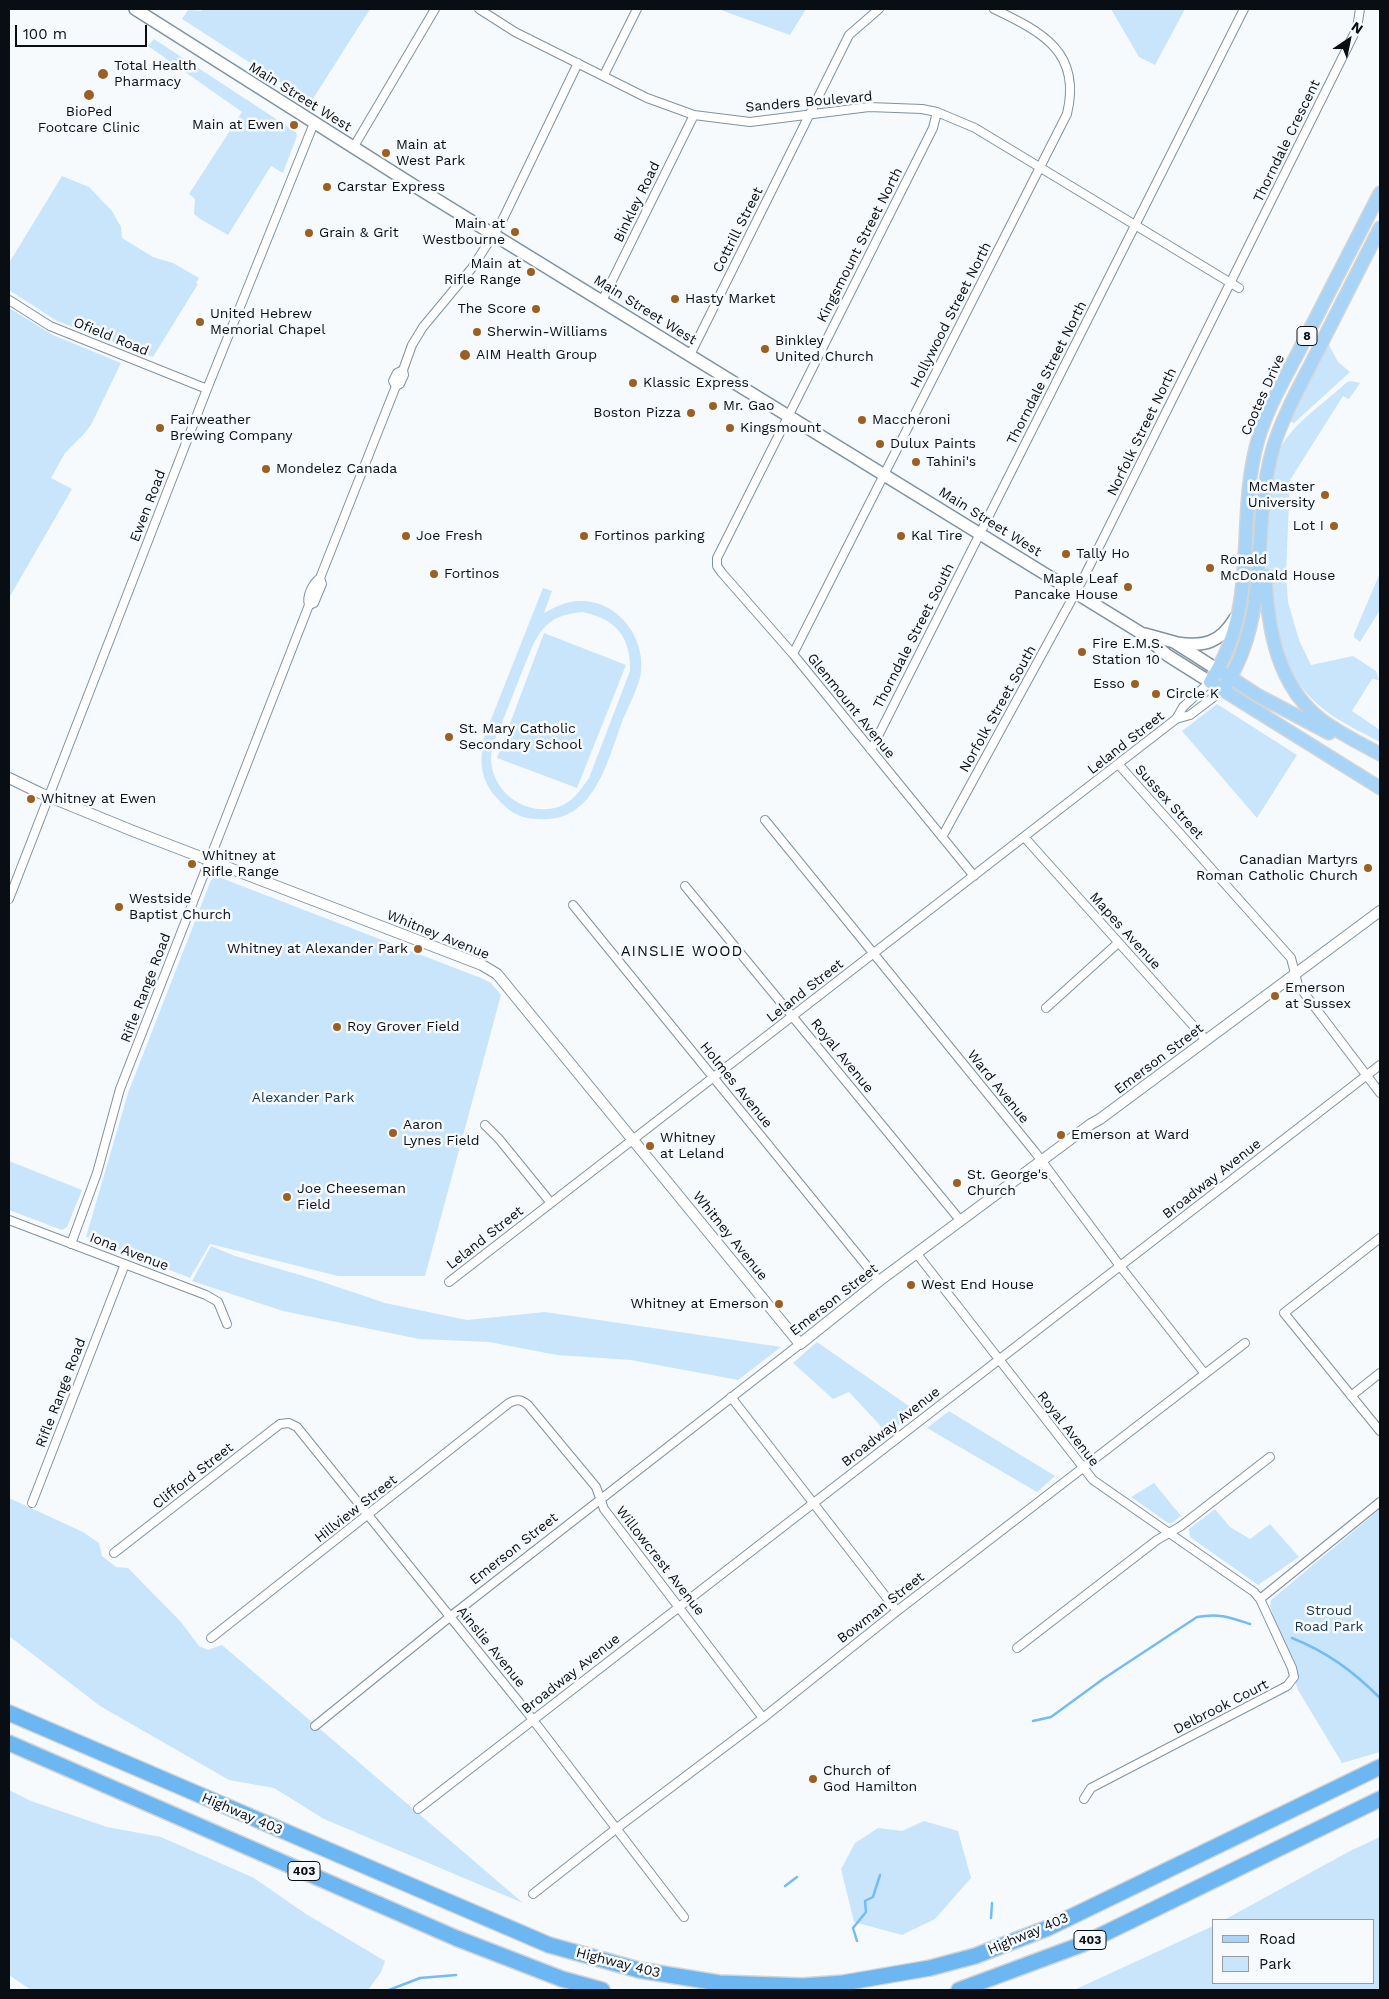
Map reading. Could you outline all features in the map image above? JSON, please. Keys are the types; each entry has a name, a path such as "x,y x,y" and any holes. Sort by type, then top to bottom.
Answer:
{"highway":[{"name":"Highway 403","path":"9,1713 549,1945 639,1970 689,1979 729,1983 803,1986 843,1983 895,1975 975,1956 1048,1928 1380,1768"},
{"name":"Highway 403","path":"9,1744 456,1938 562,1979 602,1990"},
{"name":"Highway 403","path":"959,1990 1083,1944 1380,1798"}],"main road":[{"name":"Main Street West","path":"135,9 353,148 1076,592 1141,633 1167,654 1210,682 1380,788"},
{"path":"1362,227 1380,188"},
{"name":"Cootes Drive","path":"1210,682 1230,646 1241,605 1245,572 1251,472 1260,433 1276,395 1380,193"},
{"name":"Cootes Drive","path":"1223,690 1231,678 1252,623 1258,589 1265,483 1278,432 1380,228"},
{"path":"1338,311 1380,246"},
{"path":"1261,539 1269,627 1278,658 1289,681 1300,698 1322,720 1380,754"},
{"path":"1174,642 1196,644 1216,639 1227,629 1241,605"},
{"name":"Main Street West","path":"1141,633 1174,642 1260,696 1380,760"}],"street":[{"path":"353,148 435,9"},
{"name":"Sanders Boulevard","path":"479,9 515,32 647,98 694,115 750,122 810,116 869,107 922,108 937,112 975,128 1239,288"},
{"path":"604,75 637,9"},
{"name":"Cottrill Street","path":"690,355 849,35 878,9"},
{"name":"Hollywood Street North","path":"793,654 1067,114 1070,102 1070,78 1063,58 1051,43 1031,26 994,9"},
{"path":"1136,224 1244,9"},
{"name":"Thorndale Crescent","path":"1230,283 1357,28 1360,9"},
{"name":"Rifle Range Road","path":"71,1244 97,1173 120,1089 309,605 314,603 322,584 320,578 396,386 400,384 404,375 403,370 412,346 423,327 472,268 493,234 578,63"},
{"name":"Kingsmount Street North","path":"719,551 933,128 937,112"},
{"name":"Binkley Road","path":"602,301 694,115"},
{"name":"Ewen Road","path":"9,899 207,389 314,123"},
{"name":"Thorndale Street North","path":"980,533 1136,224"},
{"name":"Norfolk Street North","path":"1076,592 1230,283"},
{"name":"Ofield Road","path":"9,300 50,326 207,389"},
{"name":"Thorndale Street South","path":"871,750 980,533"},
{"name":"Glenmount Avenue","path":"719,551 716,558 718,566 793,654 974,876"},
{"name":"Norfolk Street South","path":"942,837 1076,592"},
{"name":"Leland Street","path":"449,1282 1119,765 1176,719 1183,707 1210,682"},
{"name":"Leland Street","path":"1176,719 1190,715 1223,690"},
{"name":"Sussex Street","path":"1119,765 1291,958 1298,985 1380,1093"},
{"name":"Whitney Avenue","path":"9,778 48,797 482,965 497,974 800,1344"},
{"name":"Ward Avenue","path":"765,820 1041,1161 1205,1374"},
{"name":"Mapes Avenue","path":"1025,838 1206,1040"},
{"name":"Royal Avenue","path":"685,886 960,1220"},
{"name":"Holmes Avenue","path":"572,905 879,1281"},
{"name":"Emerson Street","path":"316,1726 451,1616 879,1281 960,1220 1100,1120 1380,911"},
{"path":"1046,1008 1118,943"},
{"name":"Broadway Avenue","path":"418,1809 1380,1064"},
{"path":"484,1125 498,1138 551,1203"},
{"name":"Iona Avenue","path":"9,1220 206,1295 218,1302 227,1324"},
{"path":"1380,1238 1284,1313 1380,1431"},
{"name":"Royal Avenue","path":"917,1254 1092,1480 1254,1592 1260,1599"},
{"name":"Rifle Range Road","path":"32,1503 125,1264"},
{"name":"Bowman Street","path":"533,1894 617,1828 764,1718 896,1611 1246,1343"},
{"path":"1351,1396 1380,1372"},
{"path":"731,1397 896,1611"},
{"name":"Willowcrest Avenue","path":"516,1400 523,1401 528,1405 596,1487 604,1509 764,1718"},
{"name":"Hillview Street","path":"211,1638 509,1403 516,1400"},
{"name":"Ainslie Avenue","path":"289,1423 297,1428 367,1516 451,1616 533,1719 684,1916"},
{"name":"Clifford Street","path":"114,1553 280,1424 289,1423"},
{"path":"1017,1648 1157,1540 1180,1526 1270,1457"},
{"path":"1260,1599 1380,1502"},
{"name":"Delbrook Court","path":"1084,1799 1091,1788 1287,1686 1294,1677 1292,1668 1260,1599"}],"green space":[{"path":"202,9 370,9 311,102 182,19 188,10 201,11"},
{"path":"718,9 806,9 790,35"},
{"path":"1111,9 1185,9 1155,65 1139,57"},
{"path":"154,39 296,132 297,136 283,173 271,166 228,235 194,214 195,199 189,194 242,112 148,46"},
{"path":"62,176 89,187 112,211 121,227 122,238 153,257 173,263 199,278 196,283 198,284 153,357 57,321 9,290 9,263"},
{"path":"9,308 53,335 121,363 91,425 65,453 51,478 72,489 9,598"},
{"path":"1328,343 1338,362 1350,372 1294,423 1291,422 1289,419"},
{"path":"1347,382 1360,383 1349,399 1343,396 1290,480 1286,573 1288,602 1299,640 1311,665 1353,656 1376,671 1379,680 1372,679 1352,711 1380,730 1380,742 1326,711 1298,683 1282,656 1276,639 1269,607 1267,585 1268,504 1277,458 1289,434"},
{"path":"1380,573 1380,610 1360,642 1354,637 1354,634"},
{"path":"543,588 552,591 544,613 563,604 583,601 596,603 608,608 627,624 639,647 641,659 640,677 604,772 585,801 573,812 557,818 538,819 522,816 510,811 492,792 484,776 482,748 484,737","holes":["583,612 604,619 619,631 628,648 630,671 589,778 581,789 571,800 563,805 550,809 526,806 515,801 506,793 498,783 493,772 491,753 496,736 532,647 546,625 565,615"]},
{"path":"544,633 626,665 577,788 497,758"},
{"path":"1217,704 1297,755 1257,818 1182,731"},
{"name":"Alexander Park","path":"216,876 481,978 491,983 501,995 425,1276 338,1276 210,1244 190,1278 86,1237 128,1093 211,880"},
{"path":"9,1161 82,1190 67,1227 62,1230 9,1210"},
{"path":"211,1246 235,1256 317,1280 385,1303 467,1320 545,1312 781,1347 738,1380 631,1360 557,1355 489,1342 419,1339 283,1311 192,1281"},
{"path":"817,1342 916,1411 888,1434 849,1392 833,1399 793,1363"},
{"path":"949,1411 1055,1476 1037,1492 927,1428"},
{"path":"1154,1483 1181,1516 1172,1523 1168,1523 1131,1497"},
{"path":"9,1498 83,1532 99,1543 102,1556 116,1567 128,1568 181,1622 199,1646 208,1650 222,1645 523,1903 324,1819 274,1788 229,1780 100,1706 9,1636"},
{"path":"1215,1509 1230,1527 1250,1539 1270,1524 1299,1557 1258,1585 1190,1537 1189,1529"},
{"name":"Stroud Road Park","path":"1380,1509 1380,1752 1342,1763 1298,1690 1270,1606 1271,1600"},
{"path":"9,1790 31,1801 107,1827 161,1837 254,1878 306,1914 385,1961 381,1972 368,1990 31,1990 9,1975"},
{"path":"924,1821 958,1831 971,1878 935,1919 902,1935 854,1922 841,1869 855,1843 878,1828 902,1831"},
{"path":"1380,1837 1380,1990 1074,1990 1212,1926 1212,1984 1374,1984 1374,1919 1226,1919 1350,1851"}],"waterway":[{"path":"1033,1721 1051,1717 1103,1679 1197,1617 1224,1616 1250,1624"},
{"path":"1292,1638 1317,1649 1339,1663 1380,1698"},
{"path":"857,1941 853,1928 866,1912 865,1901 873,1897 880,1875"},
{"path":"785,1886 797,1877"},
{"path":"991,1918 992,1903"},
{"path":"389,1990 420,1978 456,1975"}],"place":[{"name":"Total Health Pharmacy","path":"103,74"},
{"name":"BioPed Footcare Clinic","path":"89,95"},
{"name":"Main at Ewen","path":"294,125"},
{"name":"Main at West Park","path":"386,153"},
{"name":"Carstar Express","path":"327,187"},
{"name":"Main at Westbourne","path":"515,232"},
{"name":"Grain & Grit","path":"309,233"},
{"name":"Main at Rifle Range","path":"531,272"},
{"name":"Hasty Market","path":"675,299"},
{"name":"The Score","path":"536,309"},
{"name":"United Hebrew Memorial Chapel","path":"200,322"},
{"name":"Sherwin-Williams","path":"477,332"},
{"name":"Binkley United Church","path":"765,349"},
{"name":"AIM Health Group","path":"465,355"},
{"name":"Klassic Express","path":"633,383"},
{"name":"Mr. Gao","path":"713,406"},
{"name":"Boston Pizza","path":"691,413"},
{"name":"Maccheroni","path":"862,420"},
{"name":"Fairweather Brewing Company","path":"160,428"},
{"name":"Kingsmount","path":"730,428"},
{"name":"Dulux Paints","path":"880,444"},
{"name":"Tahini's","path":"916,462"},
{"name":"Mondelez Canada","path":"266,469"},
{"name":"McMaster University","path":"1325,495"},
{"name":"Lot I","path":"1334,526"},
{"name":"Joe Fresh","path":"406,536"},
{"name":"Fortinos parking","path":"584,536"},
{"name":"Kal Tire","path":"901,536"},
{"name":"Tally Ho","path":"1066,554"},
{"name":"Ronald McDonald House","path":"1210,568"},
{"name":"Fortinos","path":"434,574"},
{"name":"Maple Leaf Pancake House","path":"1128,587"},
{"name":"Fire E.M.S. Station 10","path":"1082,652"},
{"name":"Esso","path":"1135,684"},
{"name":"Circle K","path":"1156,694"},
{"name":"St. Mary Catholic Secondary School","path":"449,737"},
{"name":"Whitney at Ewen","path":"31,799"},
{"name":"Whitney at Rifle Range","path":"192,864"},
{"name":"Canadian Martyrs Roman Catholic Church","path":"1368,868"},
{"name":"Westside Baptist Church","path":"119,907"},
{"name":"Whitney at Alexander Park","path":"418,949"},
{"name":"Emerson at Sussex","path":"1275,996"},
{"name":"Roy Grover Field","path":"337,1027"},
{"name":"Aaron Lynes Field","path":"393,1133"},
{"name":"Emerson at Ward","path":"1061,1135"},
{"name":"Whitney at Leland","path":"650,1146"},
{"name":"St. George's Church","path":"957,1183"},
{"name":"Joe Cheeseman Field","path":"287,1197"},
{"name":"West End House","path":"911,1285"},
{"name":"Whitney at Emerson","path":"779,1304"},
{"name":"Church of God Hamilton","path":"813,1779"}],"district":[{"name":"AINSLIE WOOD","path":"682,952"}]}
